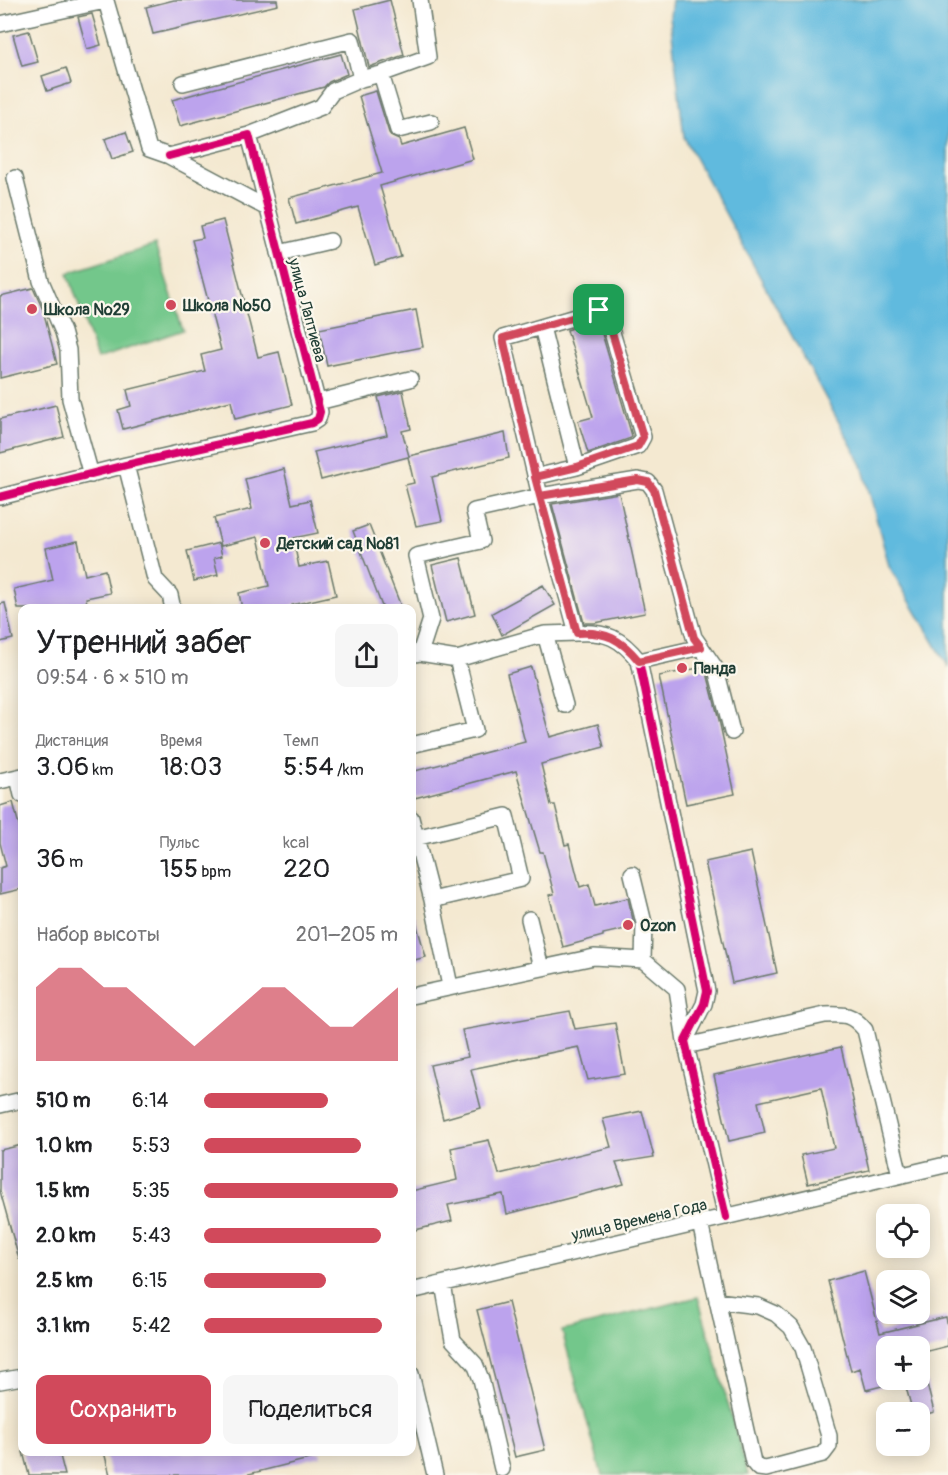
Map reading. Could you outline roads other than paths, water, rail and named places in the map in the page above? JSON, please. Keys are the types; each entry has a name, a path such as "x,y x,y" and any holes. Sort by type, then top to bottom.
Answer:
{"street":[{"path":"169,156 249,135 321,107 333,91 361,79 428,57 420,0"},
{"path":"0,24 85,3 109,1 149,149 169,156 267,208"},
{"path":"183,83 352,39 361,79"},
{"path":"381,74 398,130 431,122"},
{"name":"улица Лаптиева","path":"126,465 312,423 318,419 320,411 318,402 249,135"},
{"path":"15,178 41,281 63,332 68,350 70,399 92,475"},
{"path":"279,253 330,241"},
{"path":"535,477 577,467 638,446 643,437 606,312 599,310 503,338 535,477 577,633"},
{"path":"542,327 577,467"},
{"path":"318,402 410,379"},
{"path":"0,497 126,465 155,579 170,595 172,604"},
{"path":"686,1044 704,1004 707,991 639,661 627,646 593,632 545,634 457,659 416,654 431,619 416,556 481,541 474,511 540,496 638,480 648,482 654,490 694,638 716,669 732,732"},
{"path":"545,634 565,705"},
{"path":"639,661 701,647"},
{"path":"416,744 474,730 457,659"},
{"path":"0,781 18,776"},
{"path":"416,838 506,816 521,879 432,900"},
{"path":"416,842 432,900 450,986"},
{"path":"632,874 644,923 643,960"},
{"path":"529,919 541,968"},
{"path":"416,995 594,957 643,960 677,989 686,1044 726,1217"},
{"path":"686,1044 825,1015 844,1014 856,1019 866,1030 900,1175"},
{"path":"0,1105 18,1101"},
{"name":"улица Времена Года","path":"416,1290 945,1165"},
{"path":"700,1223 717,1302 753,1462 758,1468 766,1468 823,1454 829,1446 829,1436 803,1347 791,1327 776,1314 758,1306 717,1302"},
{"path":"443,1284 453,1340 475,1364 481,1379 502,1469"},
{"path":"0,1382 18,1378"},
{"path":"416,1395 435,1475"}],"water":[{"path":"672,0 948,0 948,666 889,566 862,465 684,137 670,16"}],"place":[{"name":"Школа №50","path":"171,305"},
{"name":"Школа №29","path":"32,309"},
{"name":"Детский сад №81","path":"265,543"},
{"name":"Панда","path":"682,668"},
{"name":"Ozon","path":"628,925"}]}
